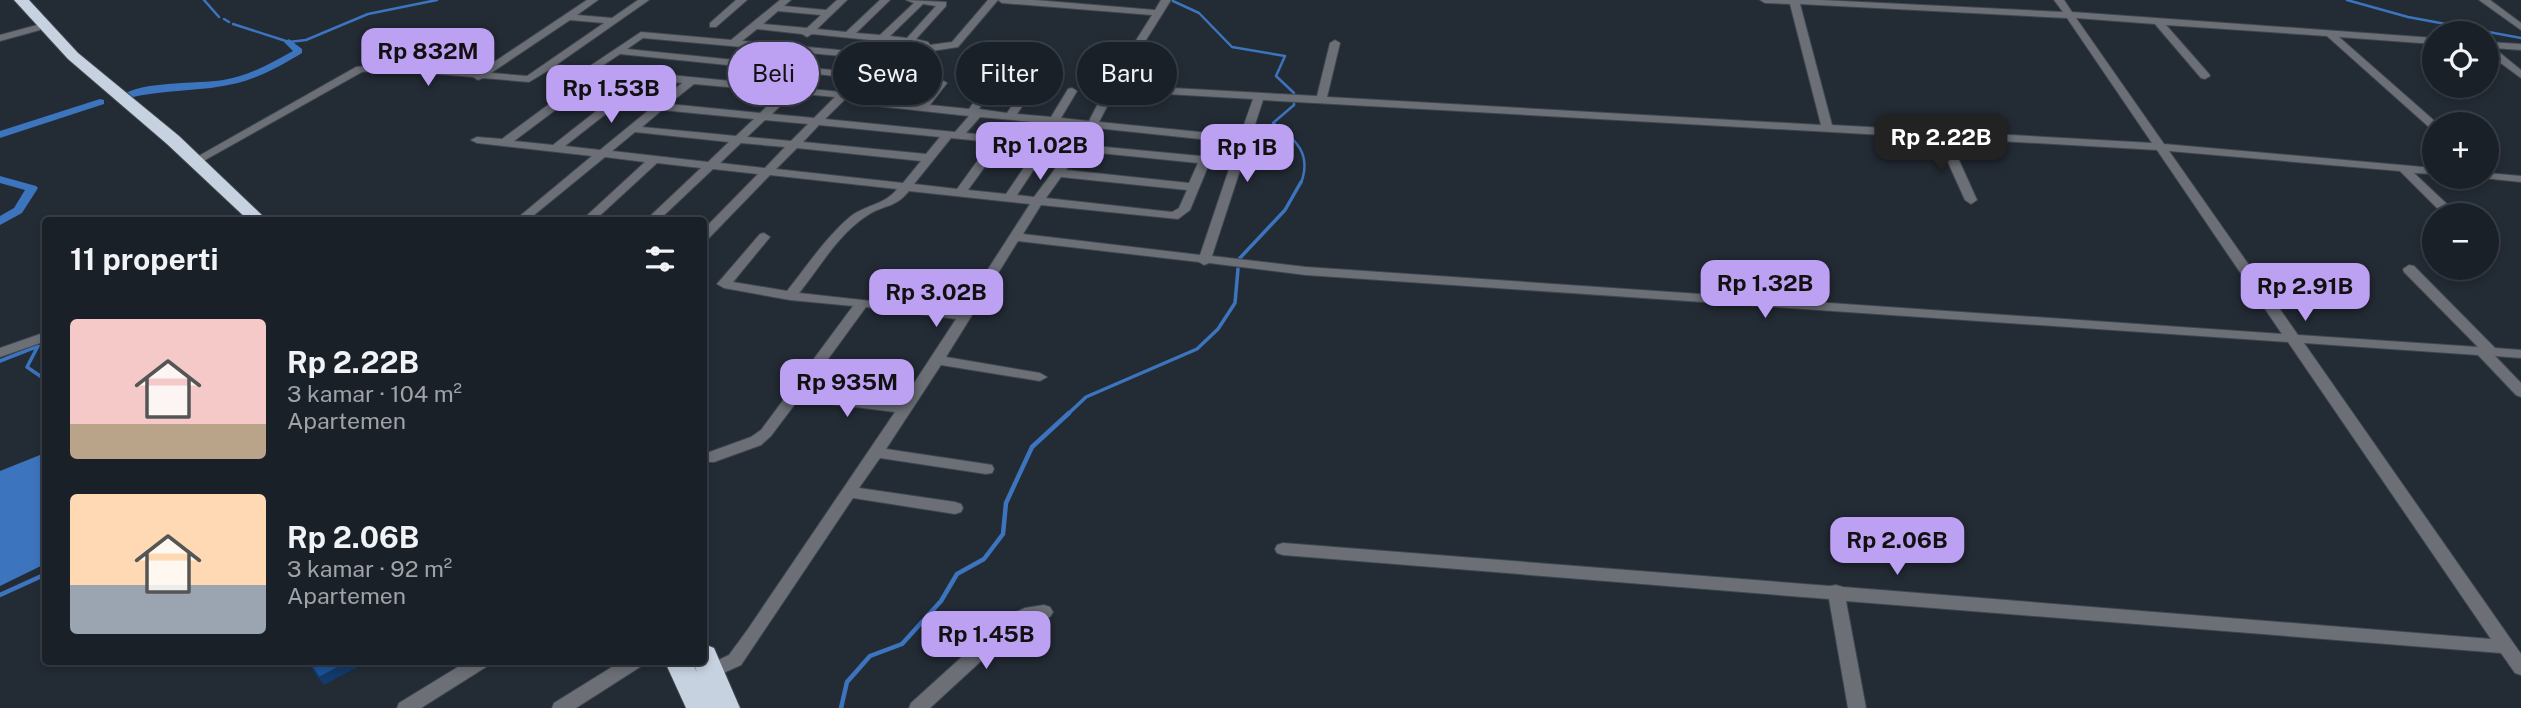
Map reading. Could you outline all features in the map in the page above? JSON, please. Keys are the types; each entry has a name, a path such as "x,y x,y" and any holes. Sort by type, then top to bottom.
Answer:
{"highway":[{"path":"6,0 37,28 87,83 194,162 255,217"},
{"path":"20,0 73,56 238,217"},
{"path":"708,663 726,708"},
{"path":"680,665 700,708"}],"street":[{"path":"478,77 593,0"},
{"path":"194,162 360,69 386,67 526,80 644,0"},
{"path":"713,25 741,0"},
{"path":"736,42 786,0"},
{"path":"797,42 842,0"},
{"path":"848,35 885,0"},
{"path":"909,41 943,4 911,0"},
{"path":"942,46 955,45 993,0"},
{"path":"1002,0 1085,3 1158,13"},
{"path":"1140,42 1167,0"},
{"path":"1765,0 2069,15 2422,39"},
{"path":"1955,0 1961,10"},
{"path":"2059,0 2516,659"},
{"path":"2484,0 2521,27"},
{"path":"883,38 921,1"},
{"path":"1794,1 1827,126"},
{"path":"775,9 828,13"},
{"path":"568,18 614,21"},
{"path":"2158,22 2205,76"},
{"path":"753,26 916,42"},
{"path":"0,38 37,28"},
{"path":"2329,33 2422,115"},
{"path":"504,143 596,71 617,51 641,35 728,42"},
{"path":"1321,100 1335,43"},
{"path":"2499,47 2521,47"},
{"path":"526,217 728,48"},
{"path":"617,51 728,63"},
{"path":"2499,57 2521,75"},
{"path":"548,67 728,84"},
{"path":"555,149 647,76"},
{"path":"1055,119 1072,91"},
{"path":"1177,92 1827,126 2160,147 2422,170"},
{"path":"1204,261 1259,97"},
{"path":"655,217 774,105"},
{"path":"707,233 834,105"},
{"path":"900,105 1244,140"},
{"path":"790,296 843,229 864,212 895,200 929,158 979,105"},
{"path":"1011,115 1018,105"},
{"path":"708,663 735,660 745,648 937,360 1037,202 1091,126 1102,105"},
{"path":"659,106 997,142 1237,163"},
{"path":"633,130 929,158"},
{"path":"1941,134 1971,200"},
{"path":"477,141 1174,216 1182,213 1205,160"},
{"path":"960,193 997,142"},
{"path":"1009,199 1044,146"},
{"path":"591,217 654,160"},
{"path":"2403,168 2439,203"},
{"path":"1057,173 1193,187"},
{"path":"2499,176 2521,179"},
{"path":"764,237 724,284 790,296 965,316"},
{"path":"1014,237 1307,271 2521,354"},
{"path":"2409,269 2521,392"},
{"path":"709,458 756,441 766,433 862,303"},
{"path":"0,353 42,337"},
{"path":"937,360 1040,377"},
{"path":"795,395 904,408"},
{"path":"874,452 986,469"},
{"path":"848,492 956,508"},
{"path":"1283,549 1836,592 2516,659"},
{"path":"1836,592 1857,708"},
{"path":"918,708 1013,621 1025,615 1044,612"},
{"path":"406,708 475,665"},
{"path":"561,708 629,665"}],"water":[{"path":"42,454 42,565 0,586 0,471"}],"building":[{"path":"311,665 343,665 319,678"}],"waterway":[{"path":"204,0 219,17"},
{"path":"233,24 289,42 306,40 368,14 437,0"},
{"path":"2347,0 2408,17 2521,38"},
{"path":"1173,1 1199,13 1232,47 1285,56 1276,76 1294,93"},
{"path":"224,19 229,22"},
{"path":"128,95 224,83 254,75 299,51 289,42"},
{"path":"1294,100 1294,105 1273,123 1300,148 1304,164 1301,183"},
{"path":"0,135 100,102"},
{"path":"0,179 32,188 18,210 0,221"},
{"path":"1239,259 1285,210 1301,182"},
{"path":"1067,415 1086,397 1197,349 1218,329 1235,303 1238,269"},
{"path":"0,361 38,346 27,367 42,377"},
{"path":"841,708 847,682 870,656 902,644 941,601 957,574 984,559 1003,534 1006,503 1032,447 1069,413"},
{"path":"0,595 42,576"}]}
